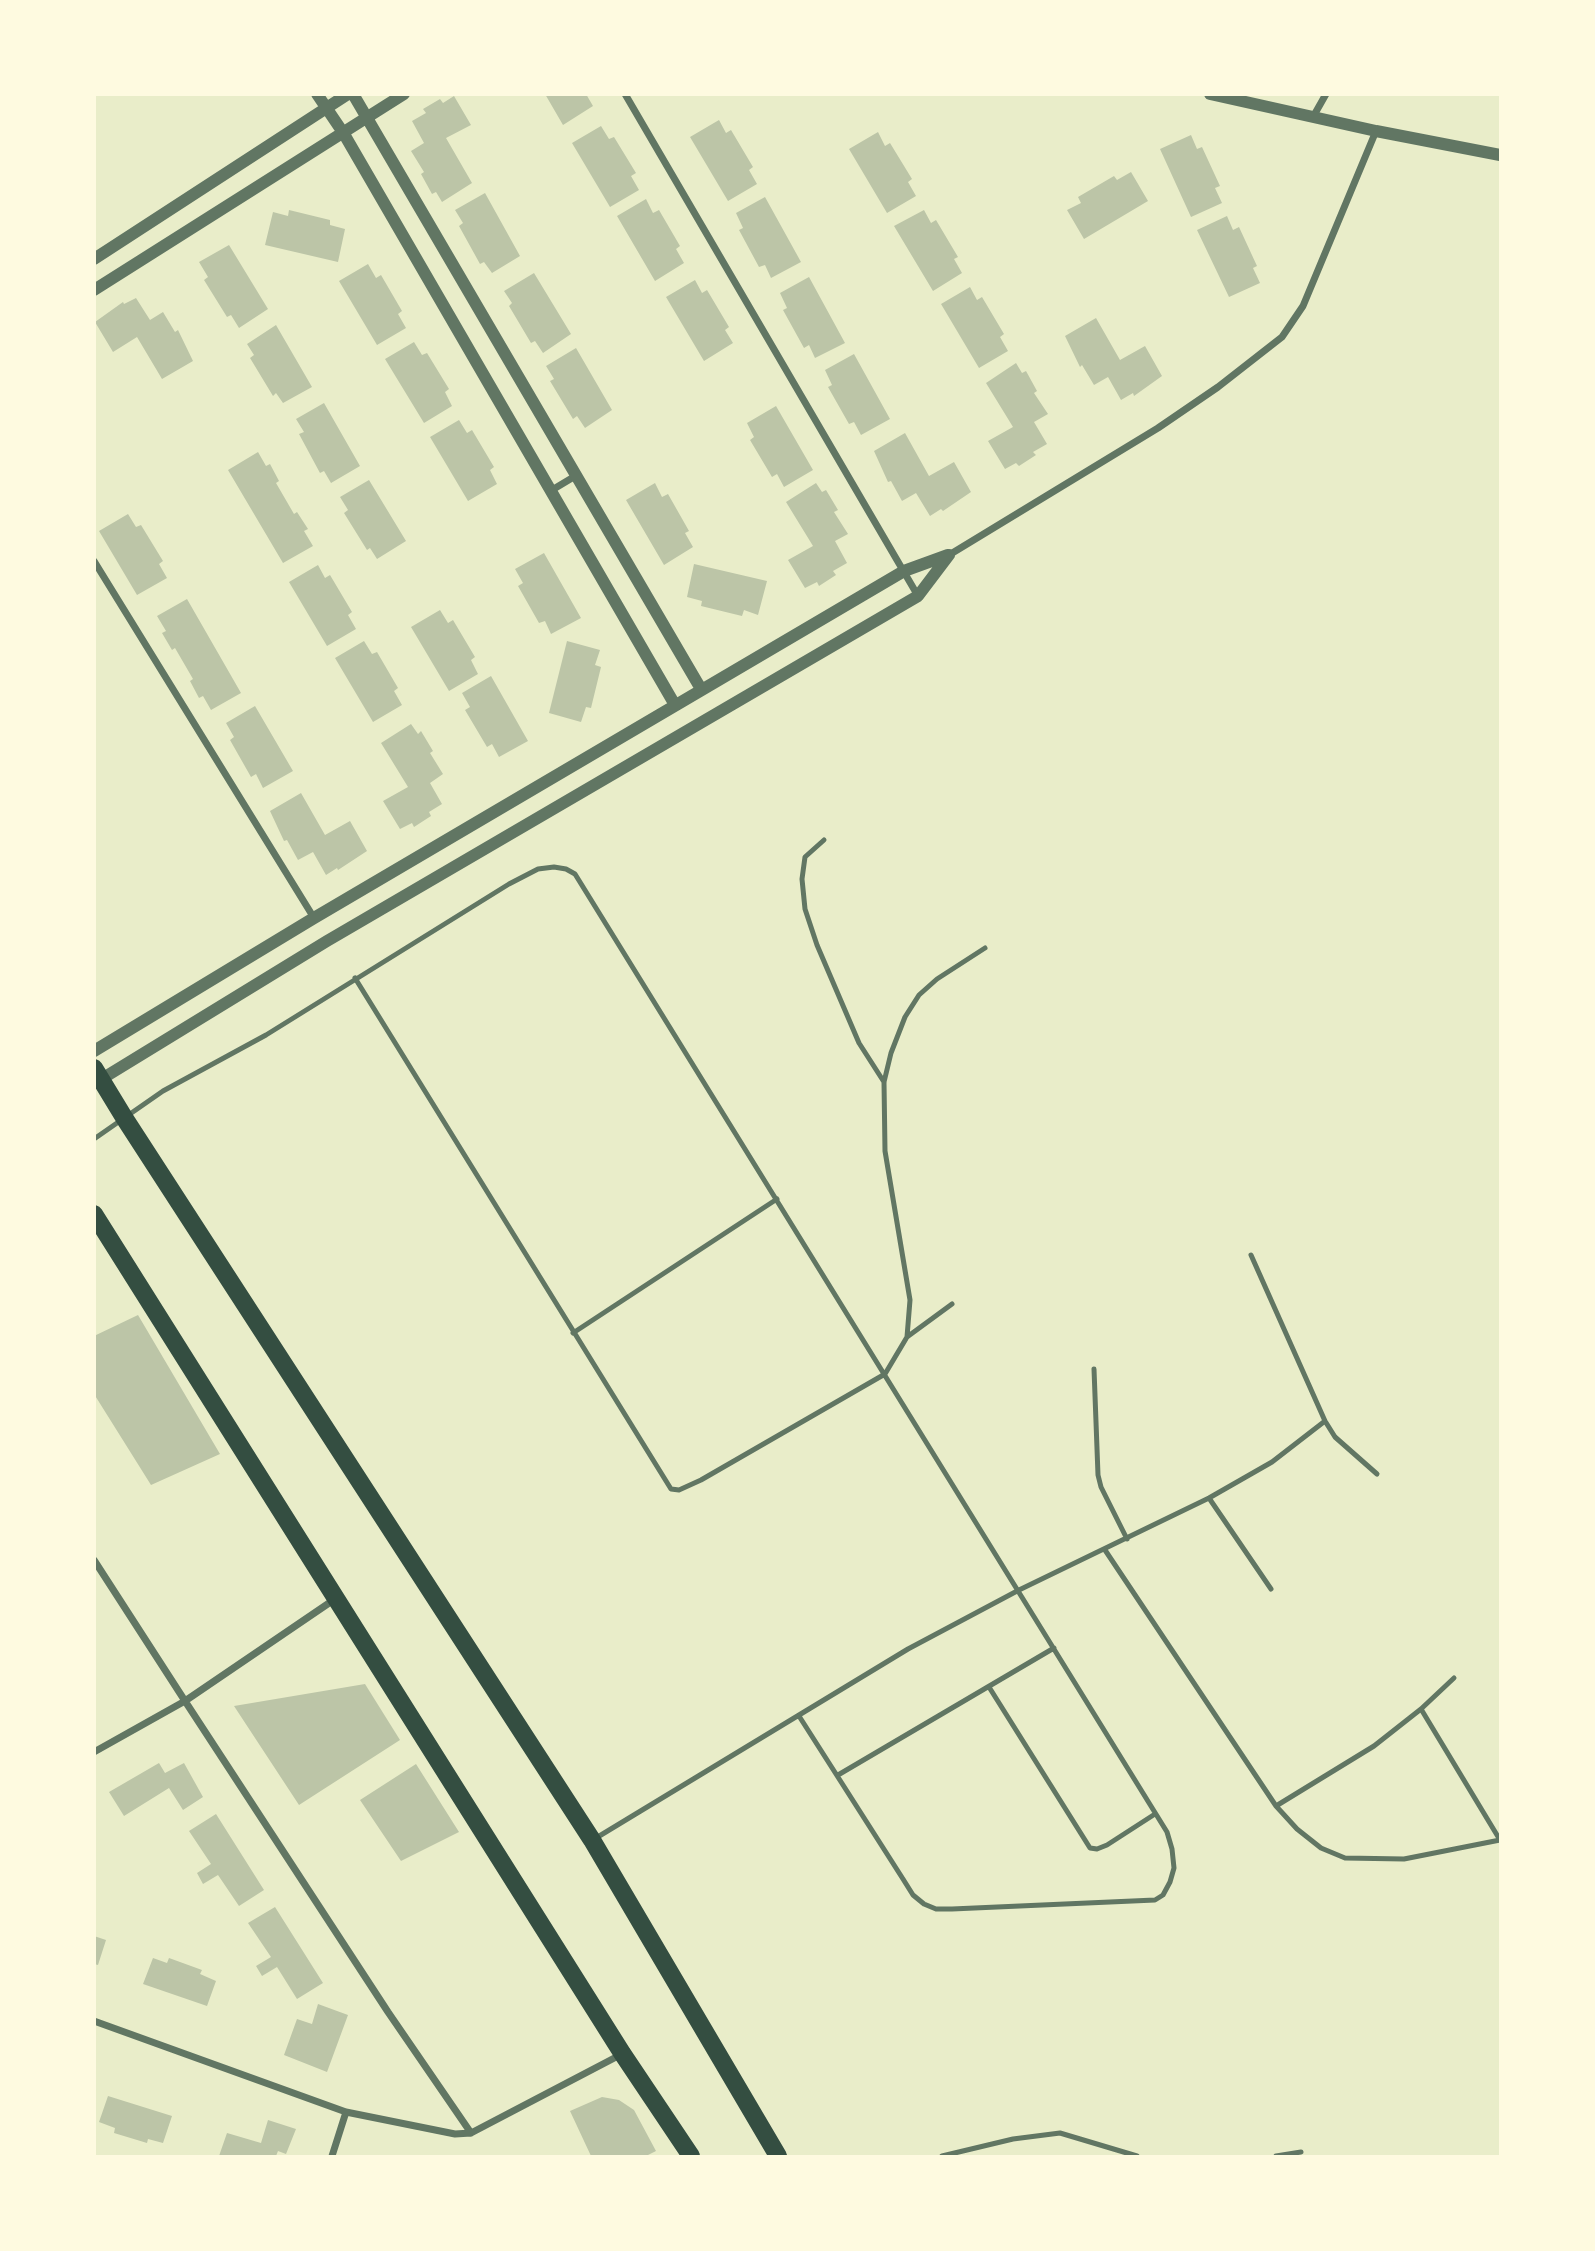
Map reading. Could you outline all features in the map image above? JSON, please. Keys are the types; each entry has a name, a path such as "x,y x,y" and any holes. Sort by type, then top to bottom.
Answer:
{"main road":[{"path":"97,1077 592,1840 778,2157"},
{"path":"94,1214 622,2053 691,2157"}],"street":[{"path":"317,94 344,134 675,705"},
{"path":"94,259 350,94 368,119 701,689"},
{"path":"94,290 404,94"},
{"path":"625,94 918,596"},
{"path":"1210,94 1500,155"},
{"path":"1313,117 1326,94"},
{"path":"94,1051 314,918 904,571 949,555 1158,428 1219,387 1282,337 1303,306 1376,131"},
{"path":"552,490 577,475"},
{"path":"97,1077 918,596 949,555"},
{"path":"94,561 314,918"},
{"path":"94,1560 388,2012 471,2133"},
{"path":"94,1752 185,1701 336,1598"},
{"path":"94,2021 346,2112 438,2132 471,2133 622,2053"},
{"path":"332,2157 346,2112"}],"lane":[{"path":"824,840 804,858 802,879 805,909 817,945 859,1042 884,1082"},
{"path":"94,1139 163,1091 266,1035 509,884 537,869 554,867 575,874 1167,1832 1174,1868 1170,1882 1163,1895 1155,1900 936,1909 924,1904 914,1895 799,1716"},
{"path":"907,1337 910,1300 885,1151 884,1082 900,1029 919,995 936,979 985,947"},
{"path":"355,978 671,1489 679,1490 701,1480 885,1374 907,1337 952,1304"},
{"path":"573,1333 777,1199"},
{"path":"1251,1255 1325,1421 1335,1437 1377,1474"},
{"path":"1094,1368 1098,1475 1101,1488 1126,1539"},
{"path":"592,1840 908,1649 1019,1590 1209,1498 1272,1462 1325,1421"},
{"path":"1209,1498 1270,1589"},
{"path":"1105,1550 1276,1806 1297,1829 1321,1848 1345,1858 1404,1858 1500,1840 1421,1709"},
{"path":"838,1775 1054,1648"},
{"path":"1276,1806 1374,1746 1421,1709 1454,1678"},
{"path":"989,1687 1090,1848 1097,1849 1107,1845 1156,1814"},
{"path":"942,2157 1013,2139 1060,2133 1137,2157"},
{"path":"1276,2157 1301,2152"}],"building":[{"path":"545,94 586,94 593,106 563,125"},
{"path":"454,96 471,125 446,138 472,183 442,202 436,192 432,194 421,174 424,172 411,151 424,143 412,121 426,113 423,109 440,99 443,103"},
{"path":"719,120 726,133 731,130 753,167 749,170 757,184 728,201 690,137"},
{"path":"601,126 609,139 614,137 636,173 631,176 639,190 610,207 572,143"},
{"path":"878,132 885,146 890,143 912,179 908,182 916,196 887,213 849,149"},
{"path":"1191,135 1197,149 1202,147 1220,186 1215,188 1222,203 1191,217 1160,149"},
{"path":"1131,172 1148,201 1084,239 1067,210 1081,203 1078,197 1114,176 1117,180"},
{"path":"485,193 520,256 492,273 484,262 480,264 459,226 463,223 455,210"},
{"path":"765,197 801,262 771,278 765,265 759,267 739,230 743,228 736,213"},
{"path":"646,199 653,213 659,210 680,246 676,249 684,263 655,281 617,216"},
{"path":"289,210 330,220 330,225 345,229 338,262 265,245 273,212 288,216"},
{"path":"924,210 931,223 936,220 958,257 954,259 962,273 933,291 894,226"},
{"path":"1227,216 1233,230 1239,227 1257,266 1253,268 1260,283 1229,297 1197,230"},
{"path":"229,245 268,309 239,328 231,315 227,317 204,280 208,277 199,262"},
{"path":"368,264 376,278 381,275 402,311 398,314 406,328 377,345 339,281"},
{"path":"534,273 571,334 543,353 535,341 531,343 509,306 512,303 504,291"},
{"path":"809,277 845,343 815,358 809,345 804,348 783,310 787,308 780,293"},
{"path":"695,280 702,293 707,290 729,327 725,330 733,343 704,361 666,297"},
{"path":"970,287 977,300 982,297 1004,334 1000,337 1008,351 979,368 941,304"},
{"path":"136,298 150,320 163,312 175,332 178,330 193,361 162,379 137,337 113,352 95,322 123,302 124,304"},
{"path":"1096,318 1120,360 1145,346 1162,376 1134,396 1133,393 1121,400 1108,377 1094,385 1082,365 1080,367 1065,336"},
{"path":"276,325 312,387 283,403 276,393 273,396 250,358 254,355 247,344"},
{"path":"414,342 422,355 427,353 449,389 445,392 452,406 424,423 385,359"},
{"path":"576,348 612,410 585,428 577,416 573,419 550,381 554,379 546,366"},
{"path":"854,354 890,419 861,435 854,422 849,424 828,387 832,385 825,370"},
{"path":"1016,363 1022,373 1026,371 1037,391 1034,393 1048,414 1034,422 1047,444 1033,452 1036,455 1019,466 1016,463 1005,469 988,441 1013,427 986,383"},
{"path":"324,403 360,466 331,483 324,471 320,473 299,434 304,432 296,419"},
{"path":"776,406 813,470 784,487 777,474 772,477 750,440 754,437 747,423"},
{"path":"459,420 467,433 472,430 494,467 490,470 497,484 468,501 430,437"},
{"path":"905,433 929,476 954,462 971,492 943,511 941,509 930,516 916,493 902,501 891,481 888,482 874,451"},
{"path":"258,452 266,466 270,464 279,481 276,483 294,514 297,512 308,529 304,531 313,546 283,563 228,470"},
{"path":"369,480 406,541 377,559 370,548 367,550 344,513 348,510 340,497"},
{"path":"655,483 662,497 668,494 689,531 685,533 693,547 664,565 626,500"},
{"path":"816,483 822,492 826,490 838,510 834,512 848,534 835,541 847,563 833,571 836,575 819,586 817,582 805,588 788,560 813,546 786,502"},
{"path":"128,514 136,527 141,525 163,561 159,564 167,578 137,595 99,531"},
{"path":"544,553 581,618 551,634 545,621 539,623 518,586 523,583 515,569"},
{"path":"694,564 767,581 758,615 744,610 742,616 701,606 702,601 687,597"},
{"path":"318,565 325,578 330,575 352,612 348,615 356,629 327,646 289,582"},
{"path":"187,599 241,693 211,710 203,696 199,698 190,681 193,679 175,648 172,650 162,633 166,631 157,616"},
{"path":"440,610 448,623 453,620 475,657 471,660 478,674 449,691 411,627"},
{"path":"364,641 372,654 377,652 398,688 394,691 402,705 373,722 335,658"},
{"path":"567,641 600,650 595,665 601,667 591,708 586,707 581,722 549,713"},
{"path":"491,676 528,741 499,757 492,744 487,747 465,710 470,707 462,693"},
{"path":"255,706 293,771 263,788 256,774 251,777 230,740 234,737 226,723"},
{"path":"411,724 418,734 421,731 443,774 430,783 442,804 429,812 431,816 414,827 412,823 400,829 383,801 408,787 381,743"},
{"path":"301,793 325,835 350,821 367,851 326,875 313,852 298,860 287,840 284,841 270,811"},
{"path":"138,1315 220,1454 151,1485 94,1394 94,1336"},
{"path":"365,1684 400,1740 299,1805 234,1706"},
{"path":"159,1763 165,1773 184,1763 203,1797 183,1810 169,1788 124,1816 109,1792"},
{"path":"416,1764 459,1832 401,1861 360,1800"},
{"path":"216,1814 264,1890 239,1906 218,1875 203,1884 197,1873 211,1864 189,1831"},
{"path":"275,1907 323,1983 297,1999 277,1967 262,1976 256,1966 271,1957 248,1923"},
{"path":"94,1936 106,1940 98,1965 94,1964"},
{"path":"153,1958 167,1963 169,1958 202,1970 200,1974 216,1981 207,2006 143,1984"},
{"path":"318,2004 348,2015 327,2072 284,2055 297,2019 312,2024"},
{"path":"108,2096 172,2116 163,2143 148,2139 147,2143 114,2133 115,2128 99,2122"},
{"path":"602,2097 619,2100 634,2110 656,2151 646,2156 591,2156 570,2111"},
{"path":"268,2120 296,2129 286,2154 278,2151 276,2156 219,2156 227,2133 261,2143"}]}
